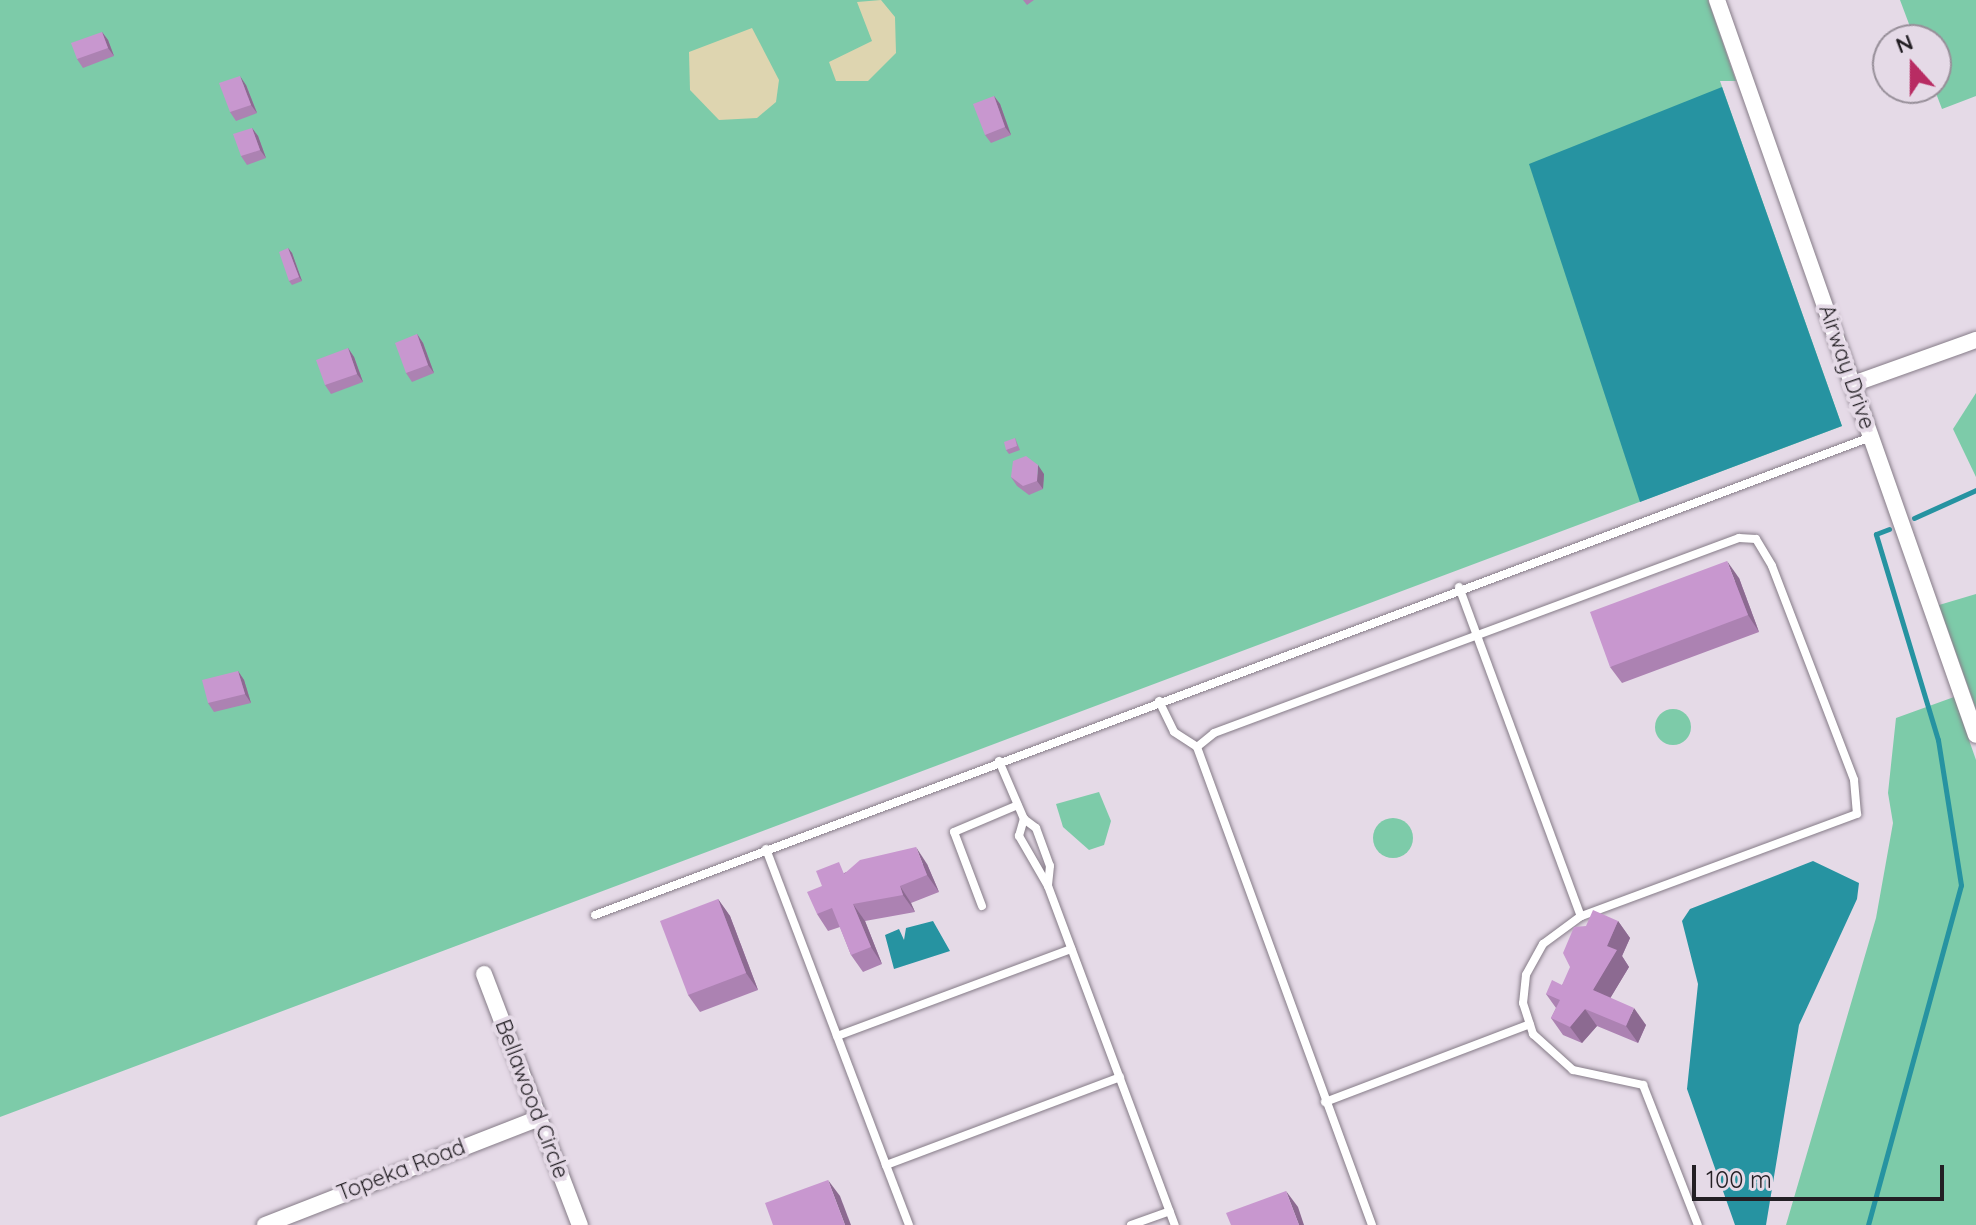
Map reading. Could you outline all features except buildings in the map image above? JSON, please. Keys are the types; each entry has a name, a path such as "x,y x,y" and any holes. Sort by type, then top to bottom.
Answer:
{"street":[{"name":"Airway Drive","path":"1717,0 1976,735"},
{"path":"1853,384 1976,340"},
{"name":"Bellawood Circle","path":"484,974 580,1225"},
{"name":"Topeka Road","path":"265,1225 303,1207 539,1118"},
{"path":"303,1207 309,1225"}],"lane":[{"path":"595,915 1459,587 1871,437"},
{"path":"1197,747 1214,733 1477,634 1728,541 1756,539 1854,780 1857,814 1845,823 1581,916 1543,944 1526,975 1530,1024 1548,1052 1573,1070 1643,1085 1698,1225"},
{"path":"1459,587 1581,916"},
{"path":"1159,701 1183,742 1197,747"},
{"path":"1197,747 1372,1225"},
{"path":"999,761 1024,819 1036,828 1050,866 1048,886"},
{"path":"982,906 954,832 1018,805"},
{"path":"1024,819 1019,836 1048,886 1175,1225"},
{"path":"766,849 909,1225"},
{"path":"837,1036 1071,949"},
{"path":"1325,1102 1530,1024"},
{"path":"886,1165 1120,1077"},
{"path":"1131,1225 1170,1211"}],"green space":[{"path":"0,0 1708,0 1736,81 1720,81 1842,426 0,1117"},
{"path":"1900,0 1976,0 1976,96 1942,109 1940,104 1952,104 1952,24 1909,24"},
{"path":"1976,393 1976,477 1953,429"},
{"path":"1976,594 1976,709 1939,605"},
{"path":"1954,697 1976,760 1976,1225 1786,1225 1876,918 1893,823 1888,793 1896,718"},
{"path":"1673,709 1686,714 1691,727 1686,740 1673,745 1660,740 1655,727 1660,714"},
{"path":"1099,792 1111,821 1104,845 1089,850 1063,827 1056,804"},
{"path":"1393,818 1407,824 1413,838 1407,852 1393,858 1379,852 1373,838 1379,824"}],"sand":[{"path":"881,0 895,17 896,53 868,81 836,81 829,62 872,41 857,2"},
{"path":"752,28 779,80 776,102 757,118 719,120 690,90 689,52"}],"water":[{"path":"1722,87 1842,426 1640,502 1529,164"},
{"path":"1813,861 1859,883 1857,899 1799,1025 1766,1225 1735,1225 1687,1089 1698,984 1682,921 1690,909"},
{"path":"933,921 950,951 894,969 885,935 899,929 904,940 906,928"}],"waterway":[{"path":"1914,518 1976,490"},
{"path":"1868,1225 1961,885 1938,740 1876,534 1889,529"}]}
